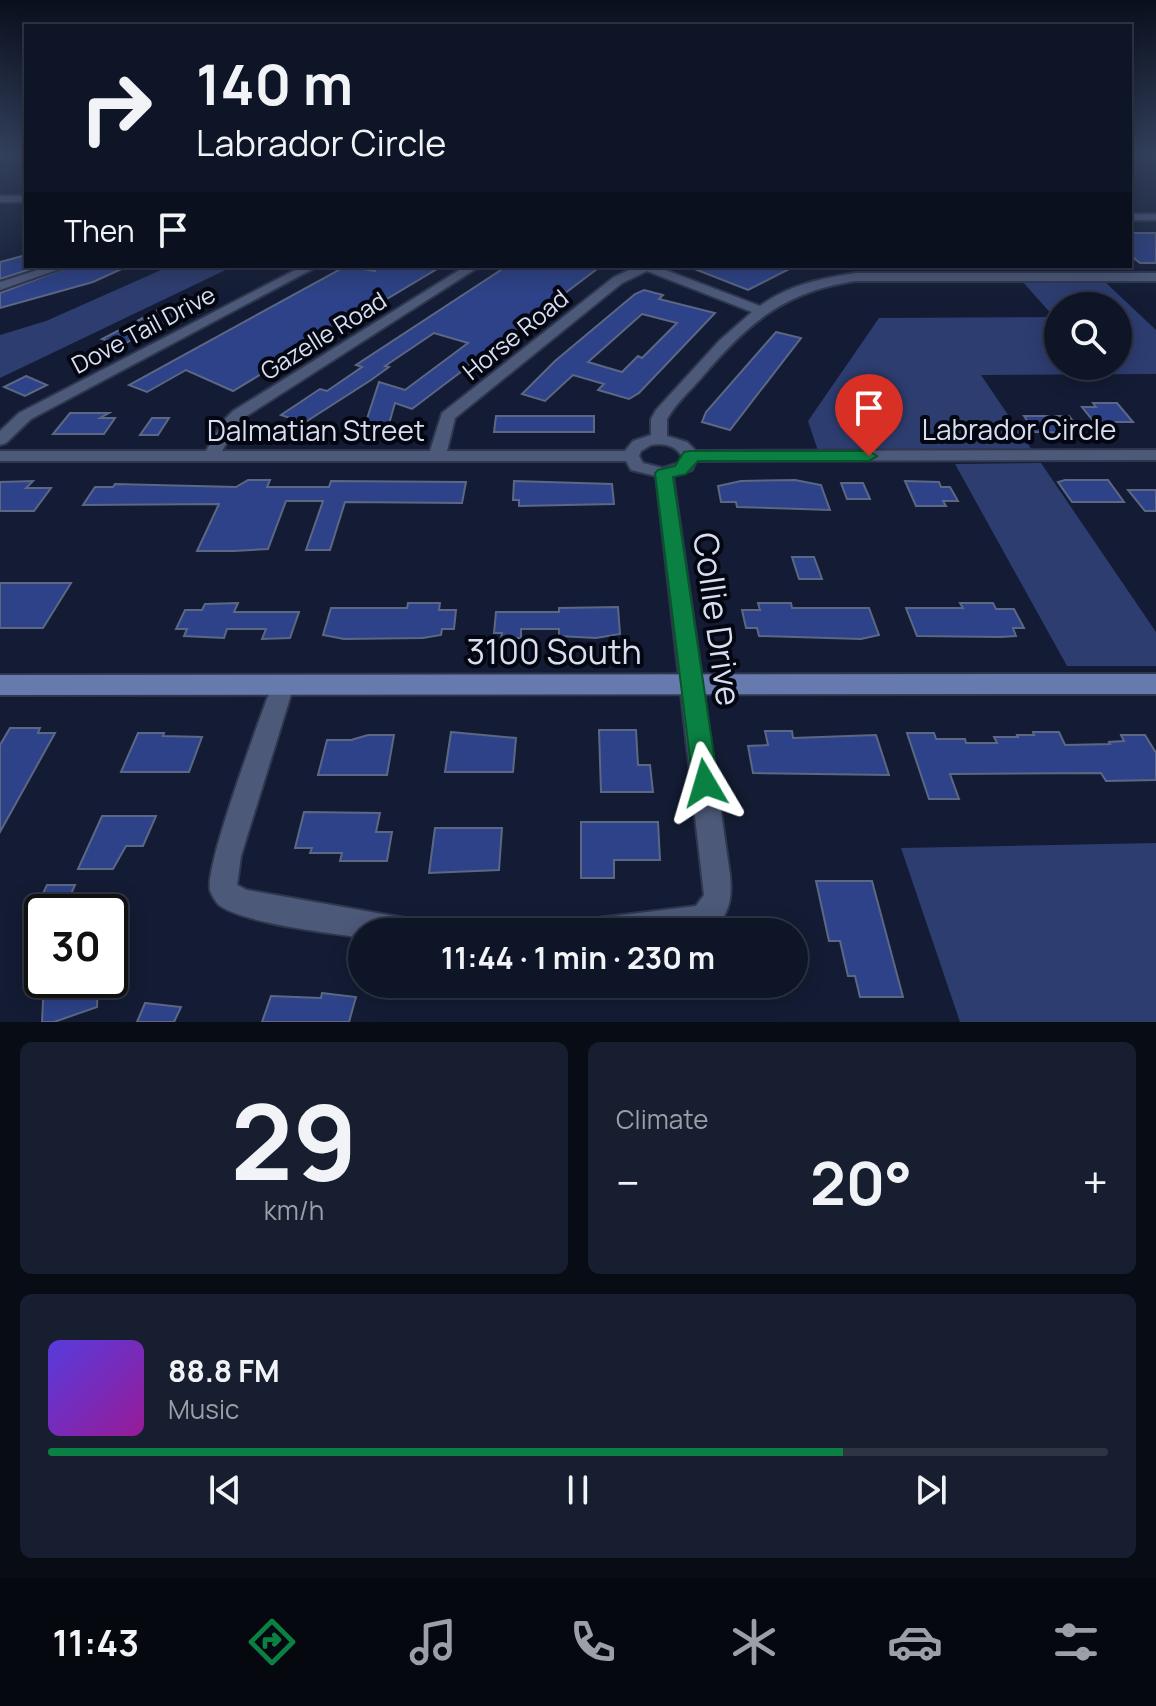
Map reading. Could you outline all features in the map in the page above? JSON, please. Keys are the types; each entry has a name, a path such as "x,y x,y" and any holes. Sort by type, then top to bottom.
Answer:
{"main road":[{"name":"3100 South","path":"0,685 1156,684"}],"street":[{"path":"1132,217 1156,217"},
{"path":"0,286 56,268"},
{"name":"Dove Tail Drive","path":"0,440 25,416 308,268"},
{"name":"Gazelle Road","path":"211,456 229,424 239,414 471,268"},
{"name":"Horse Road","path":"437,456 444,423 451,414 618,280 642,268"},
{"path":"651,268 758,310"},
{"path":"820,268 833,278"},
{"path":"659,439 658,423 662,413 758,310 804,285 833,278 945,271 1156,277"},
{"path":"659,439 683,446 690,461 680,470 664,473 644,470 631,456 637,446 659,439"},
{"name":"Labrador Circle","path":"690,456 1156,455"},
{"name":"Dalmatian Street","path":"0,456 631,456"},
{"name":"Collie Drive","path":"664,473 719,890 716,905 709,914 697,918"},
{"path":"283,685 228,856 223,888 228,895 245,903 348,922"}],"shaded area":[{"path":"165,268 230,268 0,378 0,335 46,321"},
{"path":"1022,281 1104,281 1116,292 1044,292 1044,306"},
{"path":"1132,307 1156,330 1156,374 1132,374"},
{"path":"1044,317 1044,375 981,375 1032,450 818,451 808,421 879,318"},
{"path":"1041,463 1156,632 1156,666 1067,666 955,464"},
{"path":"1156,843 1156,1022 960,1022 901,848"}],"building":[{"path":"1132,233 1156,233 1156,263 1140,263 1132,257"},
{"path":"24,256 24,268 34,268 0,279 0,262"},
{"path":"66,268 124,268 93,282 0,308 0,293"},
{"path":"342,268 375,271 376,268 439,268 233,391 186,370 147,392 129,385"},
{"path":"504,268 598,268 412,409 395,403 386,434 362,434 379,382 405,390 468,343 434,333 385,366 389,367 371,380 304,423 281,415 320,389 327,391 362,367 356,365"},
{"path":"692,268 791,268 748,290"},
{"path":"644,290 663,295 659,299 715,313 639,393 629,399 598,390 604,384 573,375 545,401 522,394 555,361 635,294","holes":["642,314 677,323 642,358 638,356 622,372 588,362"]},
{"path":"164,307 183,313 122,345 102,339"},
{"path":"776,332 801,338 730,430 702,422 706,412"},
{"path":"26,376 47,385 25,396 4,387"},
{"path":"1093,403 1117,403 1133,422 1094,422 1082,407 1096,407"},
{"path":"70,413 109,413 100,418 115,418 104,434 53,434"},
{"path":"496,416 594,416 594,432 494,432"},
{"path":"1024,416 1069,416 1082,433 1035,432"},
{"path":"152,418 169,418 158,435 140,435"},
{"path":"248,480 270,480 267,487 329,487 331,481 466,482 462,503 345,502 330,550 306,550 323,501 286,501 268,549 234,551 197,551 219,504 83,505 95,487 113,487 115,484 236,487"},
{"path":"795,480 821,485 830,510 737,507 736,502 721,502 718,486 741,481"},
{"path":"1108,480 1124,502 1072,502 1058,482"},
{"path":"33,481 26,488 51,488 34,511 0,511 0,482"},
{"path":"514,481 612,484 614,504 519,506 519,500 513,500"},
{"path":"905,481 939,482 941,487 950,487 958,501 943,501 946,506 916,506"},
{"path":"841,483 863,483 870,499 847,499"},
{"path":"1128,490 1156,490 1156,511 1145,511"},
{"path":"792,557 814,557 822,579 799,579"},
{"path":"0,583 71,583 43,628 0,628"},
{"path":"238,603 234,612 299,612 290,638 262,639 266,629 227,629 224,638 184,636 187,629 176,629 185,610 202,610 205,604"},
{"path":"408,603 440,603 439,610 456,610 454,629 442,629 441,635 423,638 344,639 323,635 331,608 407,608"},
{"path":"758,603 791,603 792,608 869,608 879,635 861,639 759,636 757,628 746,628 742,610 760,610"},
{"path":"960,603 993,603 996,609 1014,609 1024,628 1013,628 1016,636 917,636 906,608 963,608"},
{"path":"618,607 620,634 596,638 559,636 559,629 521,629 521,638 501,638 502,633 494,633 496,612 559,612 559,608"},
{"path":"10,728 40,728 38,733 55,733 0,832 0,745"},
{"path":"599,730 636,730 638,765 650,765 653,792 601,792"},
{"path":"765,731 792,731 793,738 876,735 889,775 753,773 748,746 768,745"},
{"path":"451,732 516,738 513,772 445,772"},
{"path":"1033,732 1059,732 1065,745 1110,744 1124,741 1121,735 1145,735 1156,753 1156,780 1106,781 1101,773 950,774 959,799 929,799 907,733 934,733 936,739 965,739 966,743 997,743 994,737 1034,735"},
{"path":"138,733 202,737 189,772 121,772"},
{"path":"368,735 394,735 387,775 318,775 327,740 351,740"},
{"path":"304,812 380,813 376,832 392,832 387,861 340,861 342,853 310,853 312,848 295,848"},
{"path":"102,816 156,816 143,846 126,846 113,869 78,869"},
{"path":"581,822 658,822 660,860 614,860 614,878 581,878"},
{"path":"435,828 502,828 499,870 429,873"},
{"path":"816,881 872,881 903,997 860,997 855,976 848,976 840,941 829,941"},
{"path":"47,885 75,885 71,894 43,894"},
{"path":"322,993 356,998 349,1022 262,1022 271,996 321,998"},
{"path":"43,998 97,998 97,1007 54,1022 42,1022"},
{"path":"145,1003 181,1007 174,1022 137,1022"}],"route":[{"path":"705,783 664,473 680,470 690,461 690,456 869,456"}]}
